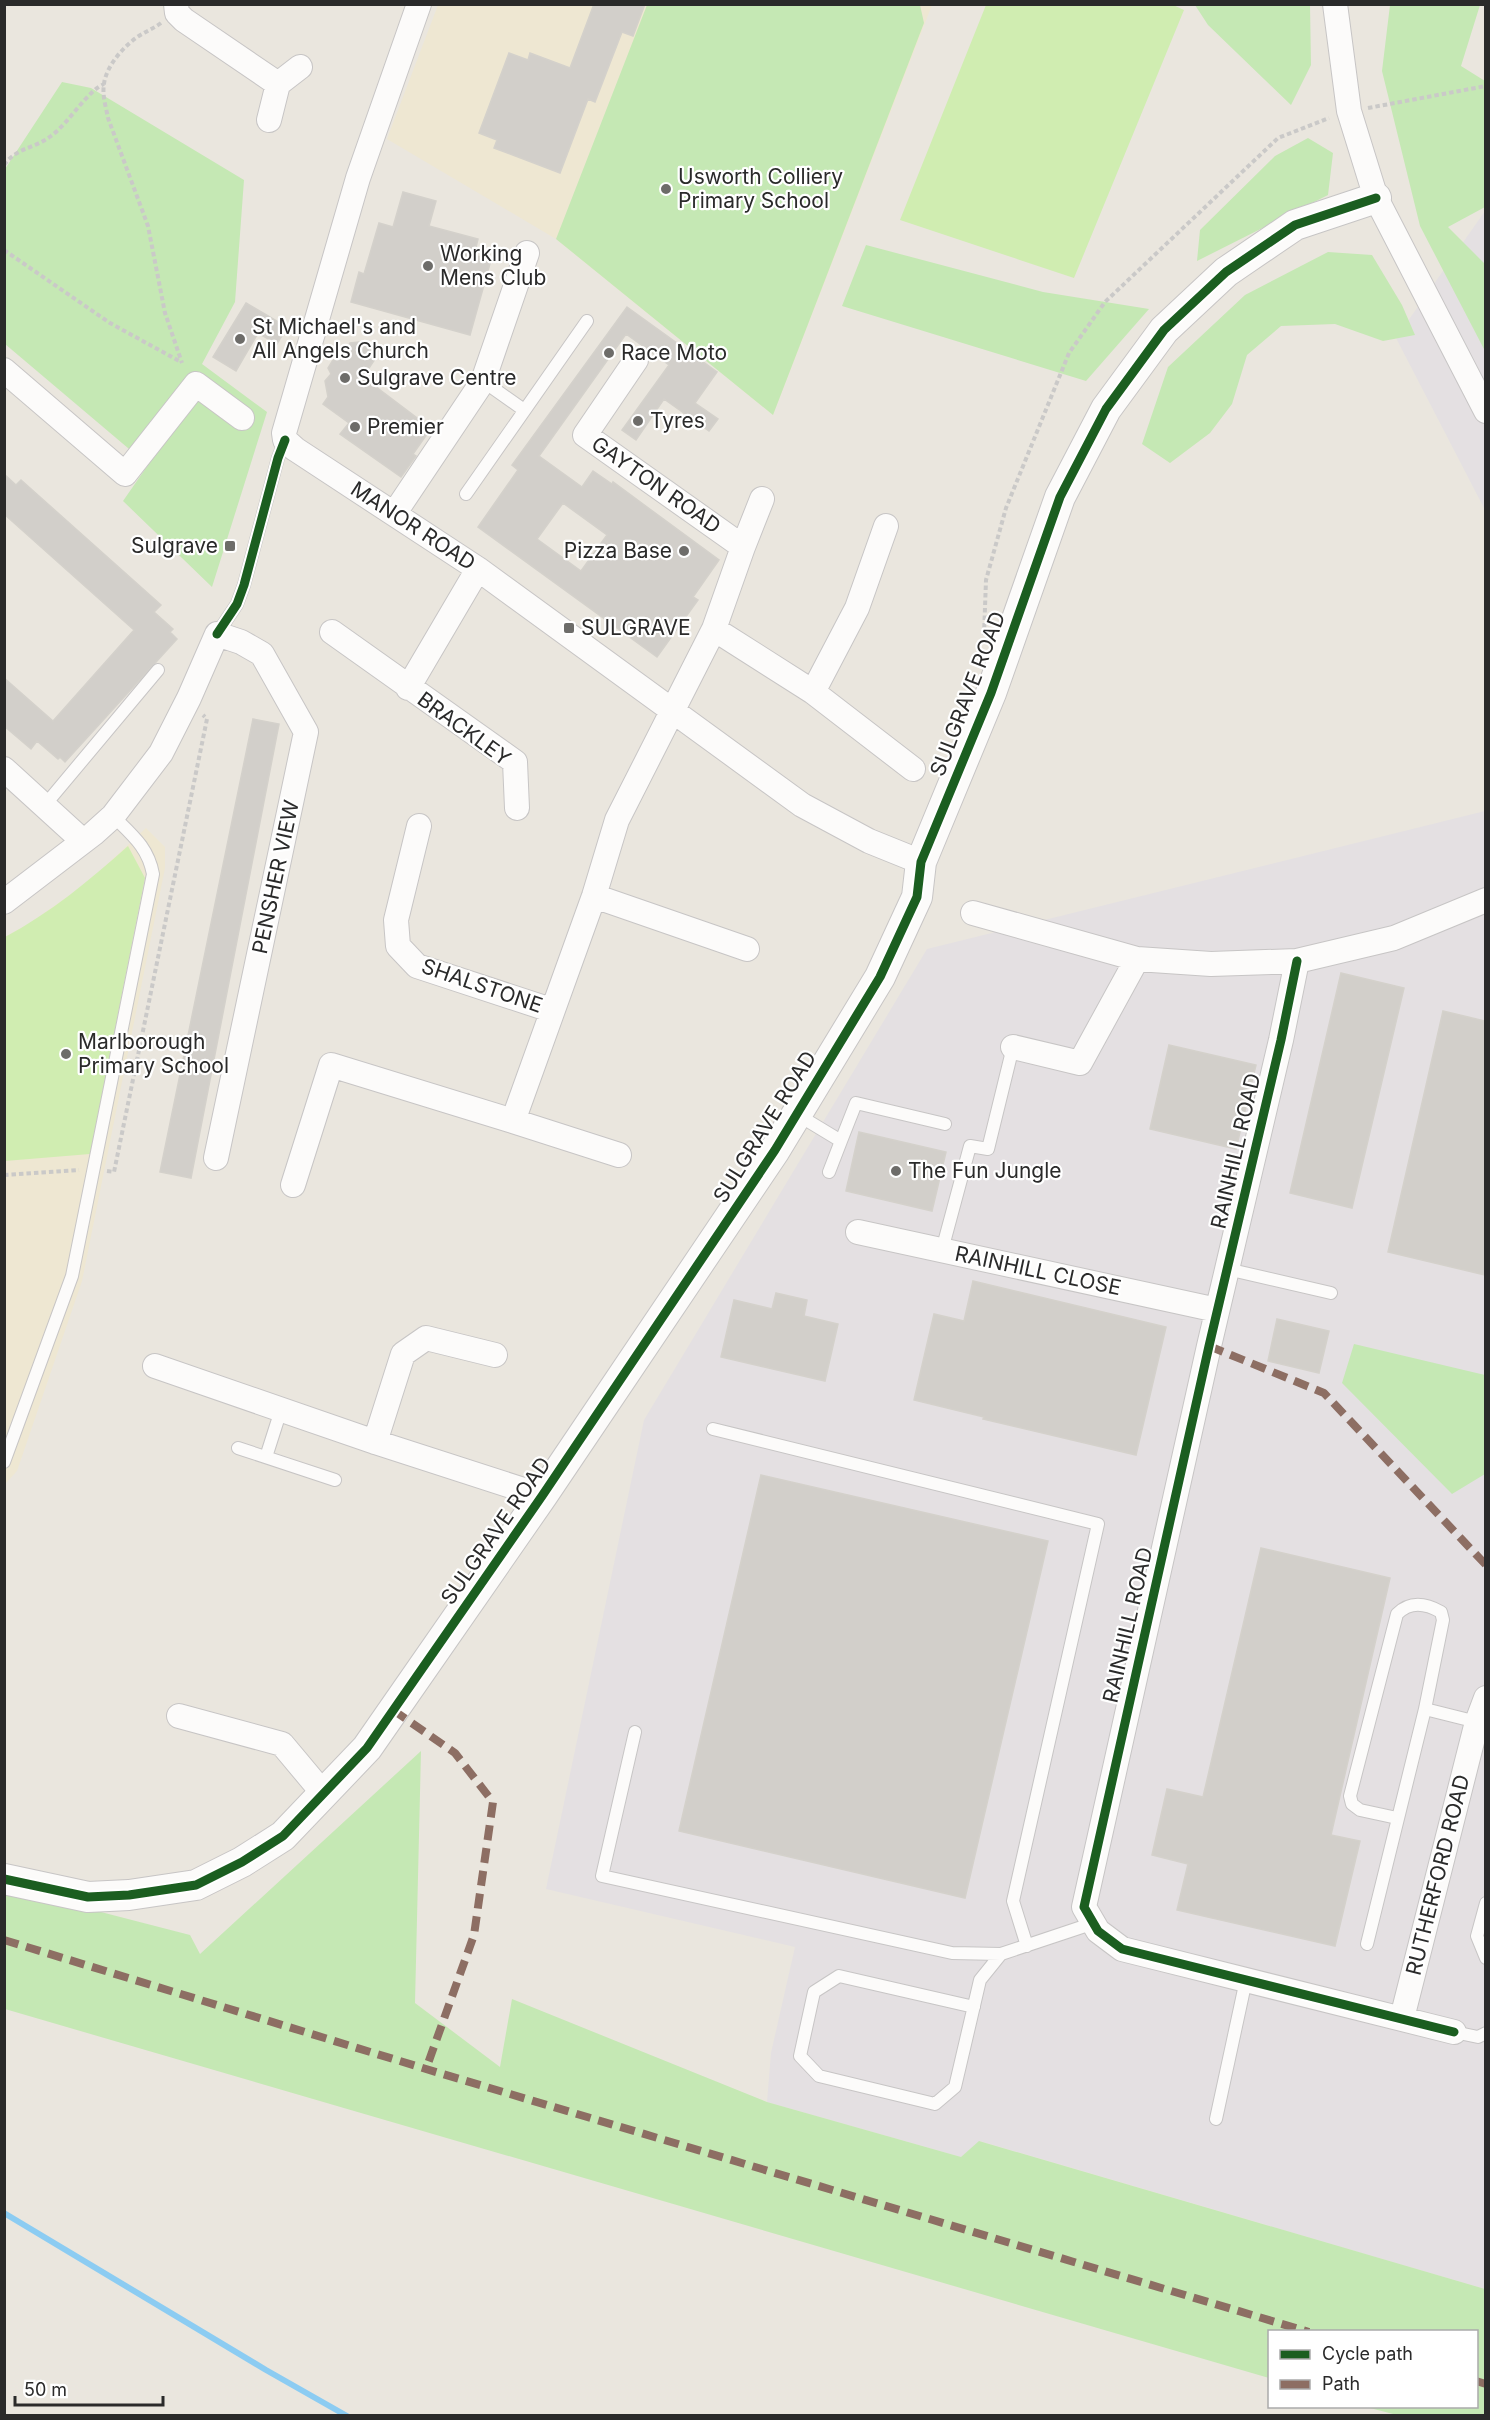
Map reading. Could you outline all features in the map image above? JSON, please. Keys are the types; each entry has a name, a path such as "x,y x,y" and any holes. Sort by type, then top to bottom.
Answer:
{"street":[{"path":"285,440 284,433 358,178 419,4"},
{"path":"1335,4 1350,111 1376,198 1485,411"},
{"path":"176,9 184,20 278,84"},
{"path":"269,120 278,84 300,67"},
{"name":"SULGRAVE ROAD","path":"4,1879 88,1897 129,1895 196,1885 243,1862 283,1836 367,1748 542,1496 775,1150 880,977 917,897 921,862 990,693 1060,497 1107,410 1164,330 1226,272 1295,225 1376,198"},
{"path":"394,514 483,381 527,254"},
{"name":"GAYTON ROAD","path":"636,360 585,435 743,547"},
{"path":"4,370 125,474 195,384 242,418"},
{"name":"MANOR ROAD","path":"285,440 478,569 802,805 869,841 921,862"},
{"name":"GAYTON ROAD","path":"513,1121 551,1010 594,896 617,820 714,629 762,499"},
{"path":"813,692 857,608 886,526"},
{"name":"BRACKLEY","path":"408,688 478,569"},
{"path":"714,629 813,692 913,769"},
{"name":"BRACKLEY","path":"332,632 408,688 516,762 517,808"},
{"path":"4,902 113,816 161,753 189,698 216,634"},
{"name":"PENSHER VIEW","path":"216,634 241,642 262,654 306,732 216,1158"},
{"path":"4,769 83,841"},
{"name":"SHALSTONE","path":"419,826 396,920 398,946 417,966 551,1010"},
{"path":"594,896 747,949"},
{"path":"973,913 1137,959 1211,964 1297,961 1394,938 1485,900"},
{"path":"1013,1047 1080,1063 1137,959"},
{"name":"RAINHILL ROAD","path":"1297,961 1084,1907 1098,1931 1122,1949 1455,2032"},
{"path":"293,1185 331,1065 619,1155"},
{"name":"RAINHILL CLOSE","path":"858,1232 1217,1310"},
{"path":"375,1442 403,1354 426,1338 495,1355"},
{"name":"SULGRAVE ROAD","path":"155,1366 375,1442 542,1496"},
{"name":"RUTHERFORD ROAD","path":"1402,2018 1485,1698"},
{"path":"179,1716 282,1744 323,1793"}],"lane":[{"path":"466,494 587,321"},
{"path":"483,381 524,410"},
{"path":"216,634 237,604 244,585 278,458 285,440"},
{"path":"45,806 158,670"},
{"path":"4,1462 72,1276 153,874 151,862 144,847 113,816"},
{"path":"942,1250 970,1146 988,1149 1013,1047"},
{"path":"829,1172 856,1103 945,1124"},
{"path":"797,1114 840,1141"},
{"path":"1227,1269 1331,1293"},
{"path":"266,1457 281,1410"},
{"path":"713,1429 1098,1524 1013,1901 1027,1946"},
{"path":"238,1448 335,1480"},
{"path":"1367,1944 1425,1709 1443,1620 1441,1612 1432,1607 1416,1604 1405,1606 1397,1614 1350,1796 1352,1804 1360,1810 1397,1818"},
{"path":"1425,1709 1477,1722"},
{"path":"635,1732 602,1876 952,1953 1001,1954 1094,1923"},
{"path":"1485,1903 1477,1936 1485,1958"},
{"path":"974,2007 839,1976 814,1992 800,2056 819,2076 935,2103 955,2087 974,2007 980,1980 1001,1954"},
{"path":"1216,2119 1246,1980"},
{"path":"1455,2032 1478,2037 1485,2033"}],"path":[{"path":"176,9 121,52 109,69 104,84 108,118 148,226 165,313 182,363"},
{"path":"4,165 12,154 37,145 51,136 67,123 96,87 104,84"},
{"path":"4,250 110,323 191,370"},
{"path":"4,1175 94,1168 114,1172 207,719 189,698"}],"shaded area":[{"name":"Usworth Colliery Primary School","path":"438,5 932,5 773,415 556,239 387,139"},
{"path":"1485,211 1485,510 1396,338"},
{"path":"1485,811 1485,2289 980,2141 961,2157 767,2102 771,2053 795,1947 546,1889 644,1420 927,949"},
{"name":"Marlborough Primary School","path":"146,828 165,847 165,868 82,1281 17,1471 5,1484 5,937 30,923 87,883"}],"green space":[{"path":"1171,4 1184,10 1074,278 900,220 986,5"},
{"name":"Usworth Colliery Primary School","path":"647,5 920,5 924,23 773,415 556,239"},
{"path":"1195,5 1310,5 1311,65 1291,105 1208,25"},
{"path":"1390,5 1480,5 1461,66 1485,81 1485,207 1448,227 1485,264 1485,351 1420,226 1382,71"},
{"path":"62,82 91,88 244,180 235,302 202,364 267,412 212,587 123,501 148,465 5,344 5,169"},
{"path":"1308,138 1333,153 1328,195 1197,261 1200,230 1275,156"},
{"path":"866,245 1043,292 1149,309 1086,381 842,306"},
{"path":"1328,252 1372,255 1402,305 1415,335 1383,341 1335,324 1281,326 1247,355 1232,404 1210,433 1170,463 1142,444 1168,367 1245,295"},
{"path":"128,846 145,878 90,1154 5,1161 5,937 38,918 69,896"},
{"path":"1354,1344 1485,1375 1485,1474 1452,1494 1342,1383"},
{"path":"421,1751 415,2003 500,2067 512,1999 767,2102 961,2157 979,2141 1485,2289 1485,2415 1397,2415 1370,2408 1478,2408 1478,2330 1268,2330 1268,2378 5,2009 4,1887 190,1935 200,1954"}],"building":[{"path":"594,4 645,4 633,36 622,32 595,102 588,99 560,173 494,148 497,140 479,133 509,53 528,60 530,53 570,68"},
{"name":"Working Mens Club","path":"403,192 436,201 429,226 478,239 474,255 491,260 470,335 351,302 359,272 364,274 379,223 393,227"},
{"name":"St Michael's and All Angels Church","path":"246,303 287,327 277,344 258,333 236,371 213,357"},
{"path":"627,307 717,372 695,403 718,419 709,431 664,399 636,440 622,430 669,365 626,334 539,456 582,487 593,471 612,484 613,482 719,560 693,597 698,600 657,657 478,527 518,470 512,465","holes":["563,503 607,535 581,571 537,539"]},
{"path":"359,342 373,351 375,359 363,377 425,424 427,434 413,454 416,456 401,477 340,434 349,423 323,404 328,397 325,381 331,374 328,368 333,360 341,358 350,343"},
{"path":"4,474 16,485 21,480 161,605 154,612 173,629 170,632 177,639 65,762 60,757 58,759 37,741 31,749 4,726 4,678 53,721 134,630 4,514"},
{"path":"253,719 279,724 191,1178 160,1172"},
{"path":"1341,973 1404,988 1352,1208 1290,1193"},
{"path":"1443,1011 1485,1021 1485,1275 1388,1252"},
{"path":"1169,1045 1256,1065 1236,1149 1150,1129"},
{"name":"The Fun Jungle","path":"859,1132 946,1152 932,1211 846,1191"},
{"path":"973,1281 1166,1327 1136,1455 983,1419 984,1417 914,1400 934,1314 964,1321"},
{"path":"776,1293 807,1300 804,1316 838,1324 825,1381 721,1357 734,1300 772,1309"},
{"path":"1277,1319 1329,1331 1319,1373 1268,1361"},
{"path":"761,1475 1048,1541 965,1898 679,1831"},
{"path":"1261,1548 1390,1578 1331,1835 1360,1841 1335,1946 1177,1910 1188,1864 1152,1855 1167,1789 1203,1797"}],"waterway":[{"path":"4,2213 347,2416"}],"marked path":[{"path":"1209,1346 1324,1393 1486,1565"},
{"path":"393,1710 455,1753 493,1802 474,1935 426,2069"},
{"path":"4,1940 426,2069 1302,2330"},
{"path":"1478,2382 1486,2384"}],"cycle path":[{"path":"4,1879 88,1897 129,1895 196,1885 242,1862 283,1836 367,1748 542,1496 775,1150 880,977 917,897 921,862 991,693 1060,497 1106,409 1164,330 1226,272 1295,225 1376,198"},
{"path":"217,634 237,604 244,585 278,458 285,440"},
{"path":"1297,961 1084,1907 1098,1931 1122,1949 1454,2032"}],"place":[{"name":"Usworth Colliery Primary School","path":"666,189"},
{"name":"Working Mens Club","path":"428,266"},
{"name":"St Michael's and All Angels Church","path":"240,339"},
{"name":"Race Moto","path":"609,353"},
{"name":"Sulgrave Centre","path":"345,378"},
{"name":"Tyres","path":"638,421"},
{"name":"Premier","path":"355,427"},
{"name":"Sulgrave","path":"230,546"},
{"name":"Pizza Base","path":"684,551"},
{"name":"SULGRAVE","path":"569,628"},
{"name":"Marlborough Primary School","path":"66,1054"},
{"name":"The Fun Jungle","path":"896,1171"}]}
